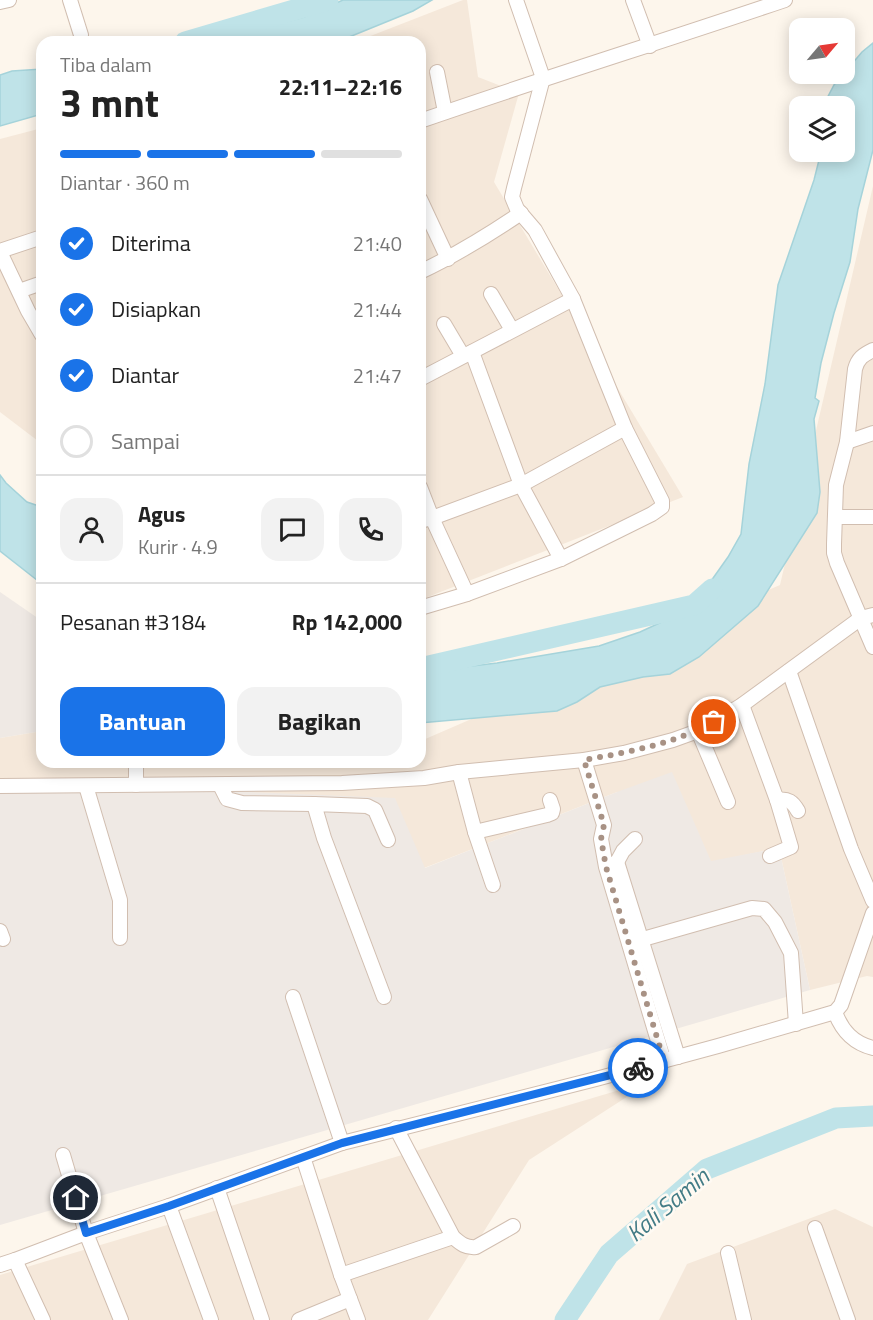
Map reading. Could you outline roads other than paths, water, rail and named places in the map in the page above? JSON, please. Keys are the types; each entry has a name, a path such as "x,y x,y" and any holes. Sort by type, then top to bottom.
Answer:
{"street":[{"path":"0,2 9,0"},
{"path":"70,0 81,35"},
{"path":"426,606 467,594 561,559 662,507 662,501 625,428 573,298 535,230 512,197 543,78 516,0"},
{"path":"633,0 650,46"},
{"path":"426,119 543,78 650,46 785,0"},
{"path":"437,72 446,112"},
{"path":"426,212 448,259"},
{"path":"426,269 477,243 521,213"},
{"path":"36,239 0,252 36,324"},
{"path":"19,291 36,285"},
{"path":"491,294 512,330"},
{"path":"426,376 573,298"},
{"path":"444,324 468,354 521,485 561,559"},
{"path":"873,350 857,361 847,442 836,485 834,554 867,616 873,647"},
{"path":"467,594 426,520 521,485 625,428"},
{"path":"847,442 873,434"},
{"path":"835,517 873,517"},
{"path":"0,786 351,783 423,778 459,772 584,760 652,747 698,731 742,705 867,616"},
{"path":"789,670 851,849 873,901"},
{"path":"742,705 777,800 791,847 770,856"},
{"path":"698,731 728,802"},
{"path":"584,760 604,825 601,839 671,1059"},
{"path":"136,768 136,785"},
{"path":"459,772 475,832 493,885"},
{"path":"289,803 290,784"},
{"path":"220,785 224,795 230,800 243,803 367,806 375,810 388,840"},
{"path":"86,786 120,900 120,938"},
{"path":"475,832 552,813 550,800"},
{"path":"777,800 790,800 798,811"},
{"path":"314,804 324,838 384,997"},
{"path":"611,865 635,839"},
{"path":"635,941 752,908 764,909 775,922 791,953 796,1024"},
{"path":"0,1265 342,1143 586,1082 835,1012 842,1005 873,913"},
{"path":"293,998 342,1143"},
{"path":"835,1012 845,1032 854,1040 873,1048"},
{"path":"396,1128 453,1237 464,1246 476,1247 513,1226"},
{"path":"63,1155 86,1233 121,1320"},
{"path":"303,1157 358,1320"},
{"path":"217,1188 262,1320"},
{"path":"169,1206 210,1320"},
{"path":"815,1228 848,1320"},
{"path":"341,1275 453,1237"},
{"path":"728,1253 744,1320"},
{"path":"15,1260 43,1320"},
{"path":"299,1320 350,1299"}],"water":[{"path":"343,0 432,0 413,11 352,36 232,36 304,17"},
{"path":"873,43 873,150 858,209 850,262 821,363 815,398 819,401 814,419 820,492 817,513 758,606 699,657 670,674 643,677 600,687 577,702 557,711 426,722 426,669 497,663 599,646 640,632 690,606 728,557 741,534 749,464 765,384 778,285 818,162 855,162 855,96 828,96 835,84 855,84 855,60"},
{"path":"36,69 36,116 0,126 0,75 12,71"},
{"path":"0,475 27,502 36,505 36,579 0,551"}],"waterway":[{"path":"205,36 328,0"},
{"path":"426,667 694,605 712,589"},
{"name":"Kali Samin","path":"565,1320 609,1254 707,1169 836,1118 873,1116"}]}
